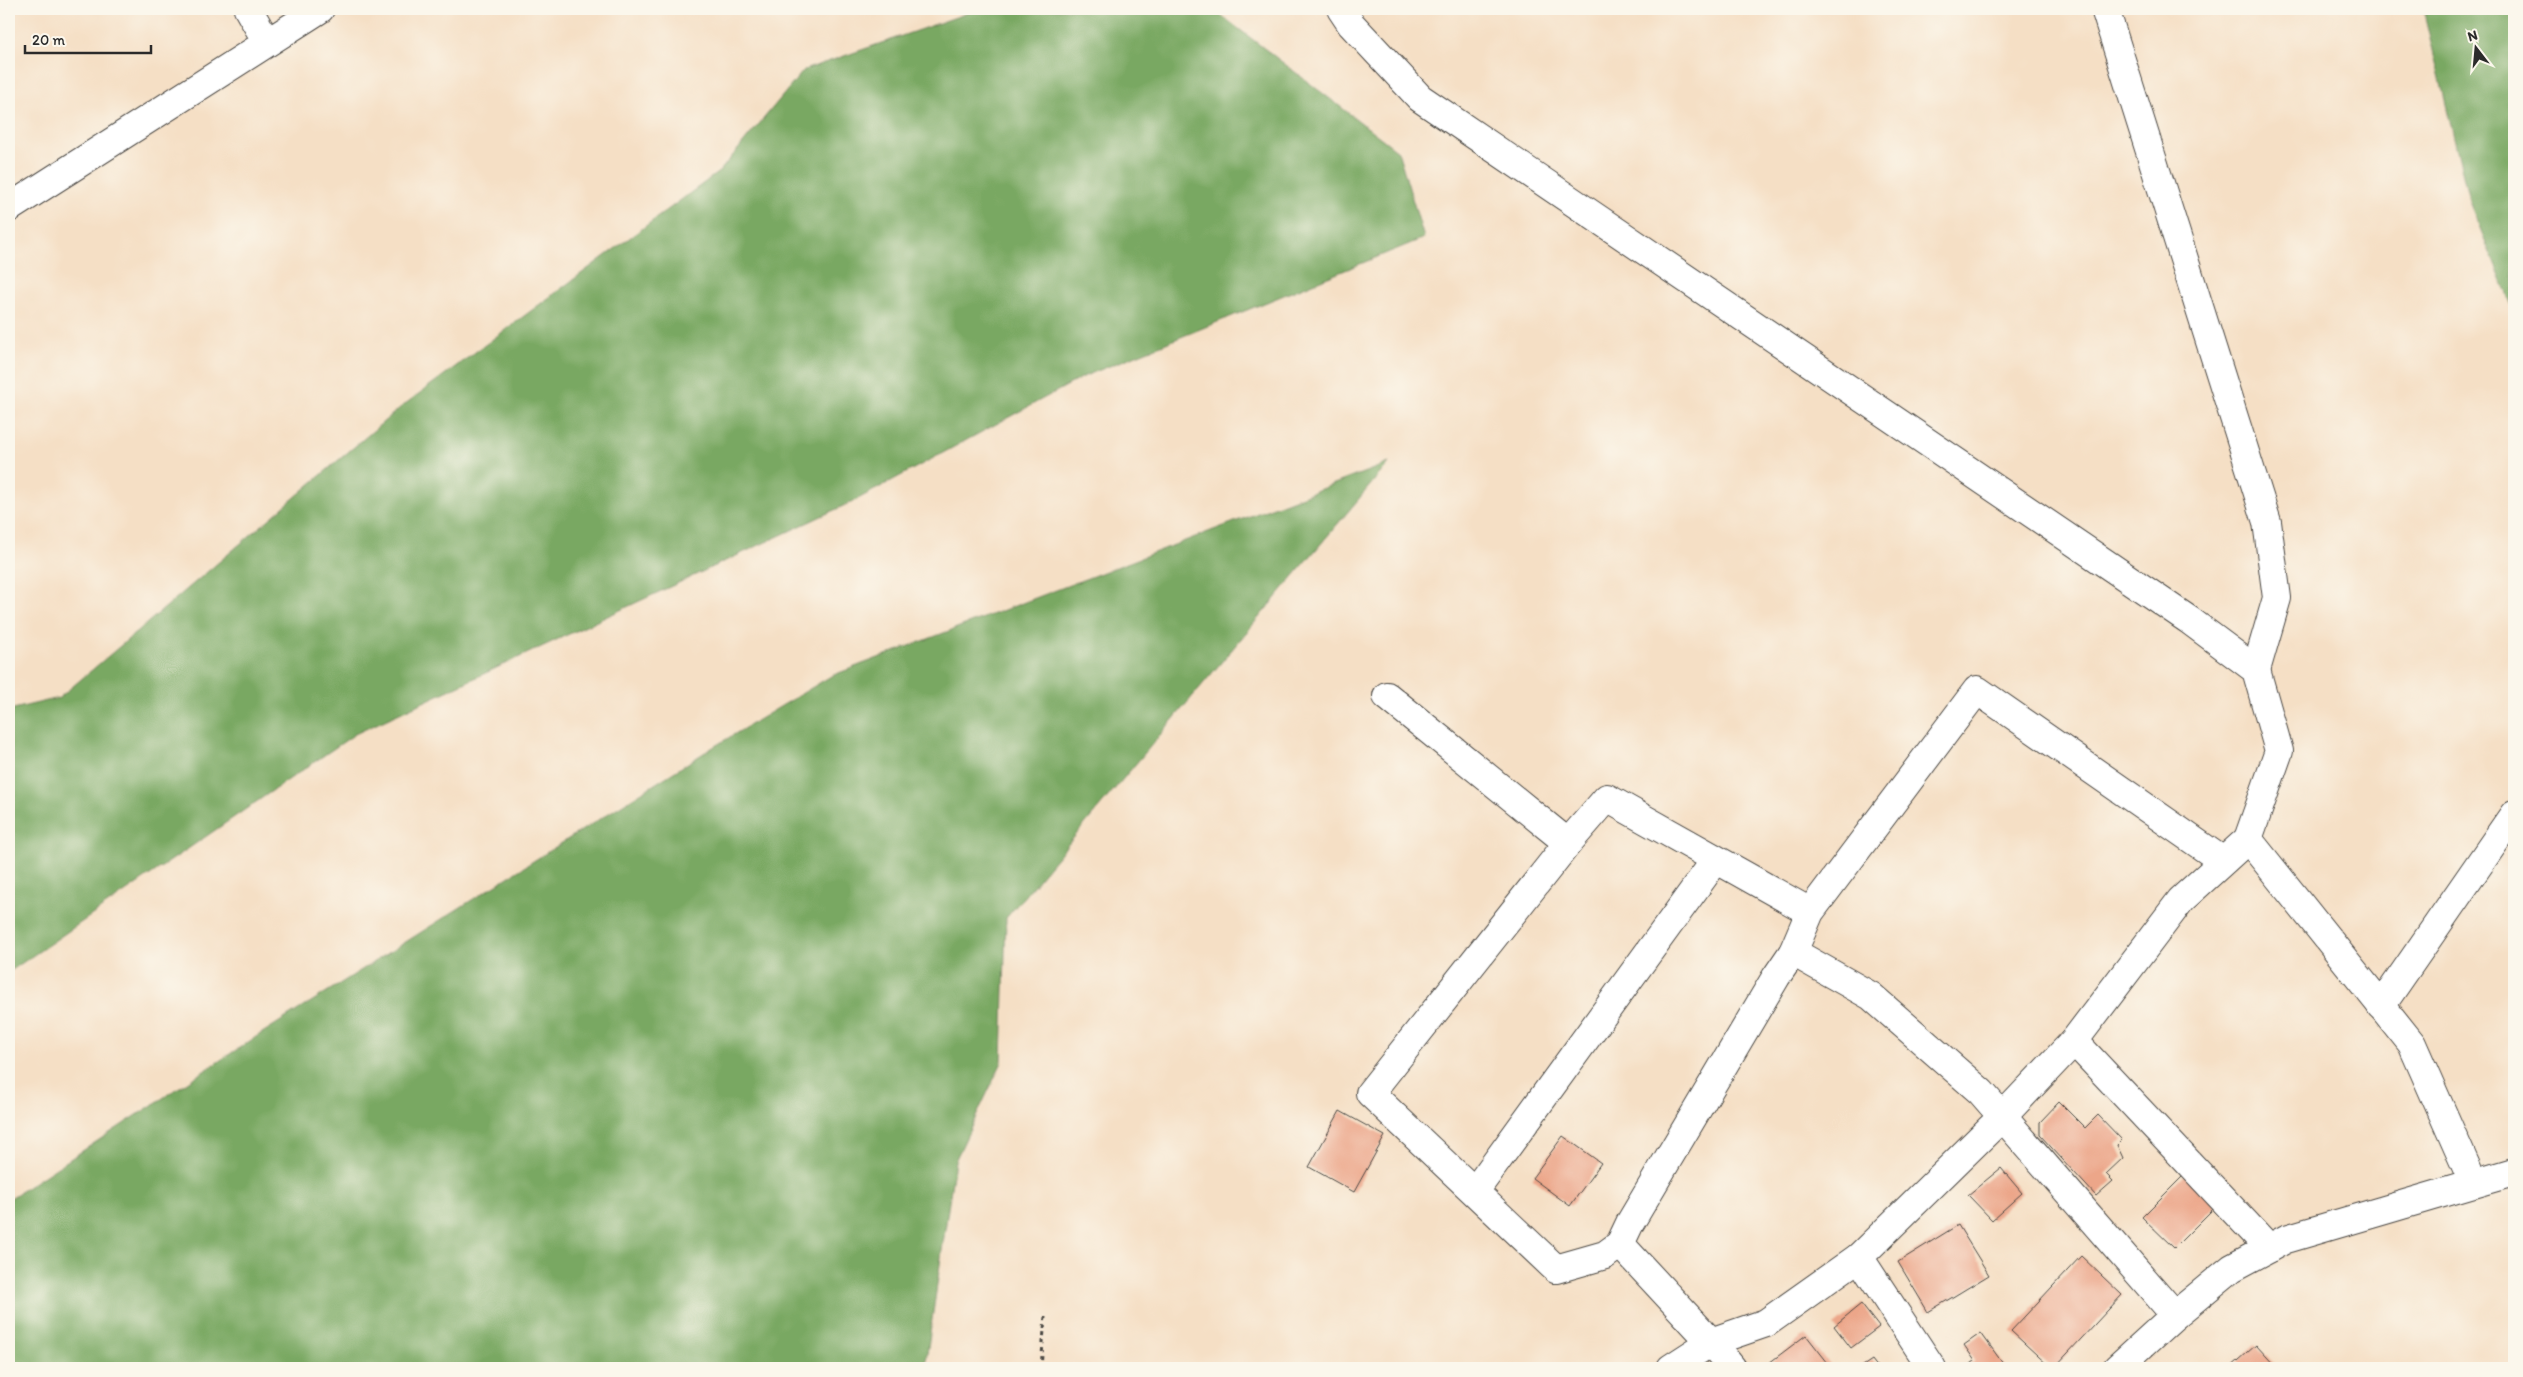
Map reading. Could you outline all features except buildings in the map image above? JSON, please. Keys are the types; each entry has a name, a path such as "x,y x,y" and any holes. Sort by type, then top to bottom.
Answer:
{"street":[{"path":"248,9 267,42"},
{"path":"9,208 320,9"},
{"path":"1341,9 1351,24 1420,98 2189,620 2256,670"},
{"path":"1671,1368 1711,1342 1766,1323 1858,1257 2001,1118 2074,1041 2181,900 2248,839 2278,751 2256,670 2277,598 2267,522 2105,9"},
{"path":"1810,912 1714,860 1607,798 1568,843 1370,1093 1556,1269 1605,1255 1620,1244 1630,1223 1776,977 1793,952 1810,912 1977,690 2223,861"},
{"path":"1387,696 1568,843"},
{"path":"2381,1006 2514,814"},
{"path":"2248,839 2412,1044 2472,1182"},
{"path":"1475,1191 1714,860"},
{"path":"1793,952 1871,996 1981,1092 2001,1118 2174,1315"},
{"path":"2074,1041 2269,1248"},
{"path":"2118,1368 2174,1315 2232,1268 2286,1239 2472,1182 2514,1172"},
{"path":"1620,1244 1711,1342 1732,1368"},
{"path":"1858,1257 1932,1368"}],"path":[{"path":"1040,1368 1045,1317"}],"green space":[{"path":"979,9 1213,9 1398,151 1424,238 1085,376 856,500 355,734 9,972 9,710 59,698 401,407 720,171 804,70"},
{"path":"2423,9 2514,9 2514,311 2470,204"},
{"path":"1389,463 1006,918 1002,1062 955,1161 925,1368 9,1368 9,1199 262,1033 710,749 831,676"}]}
